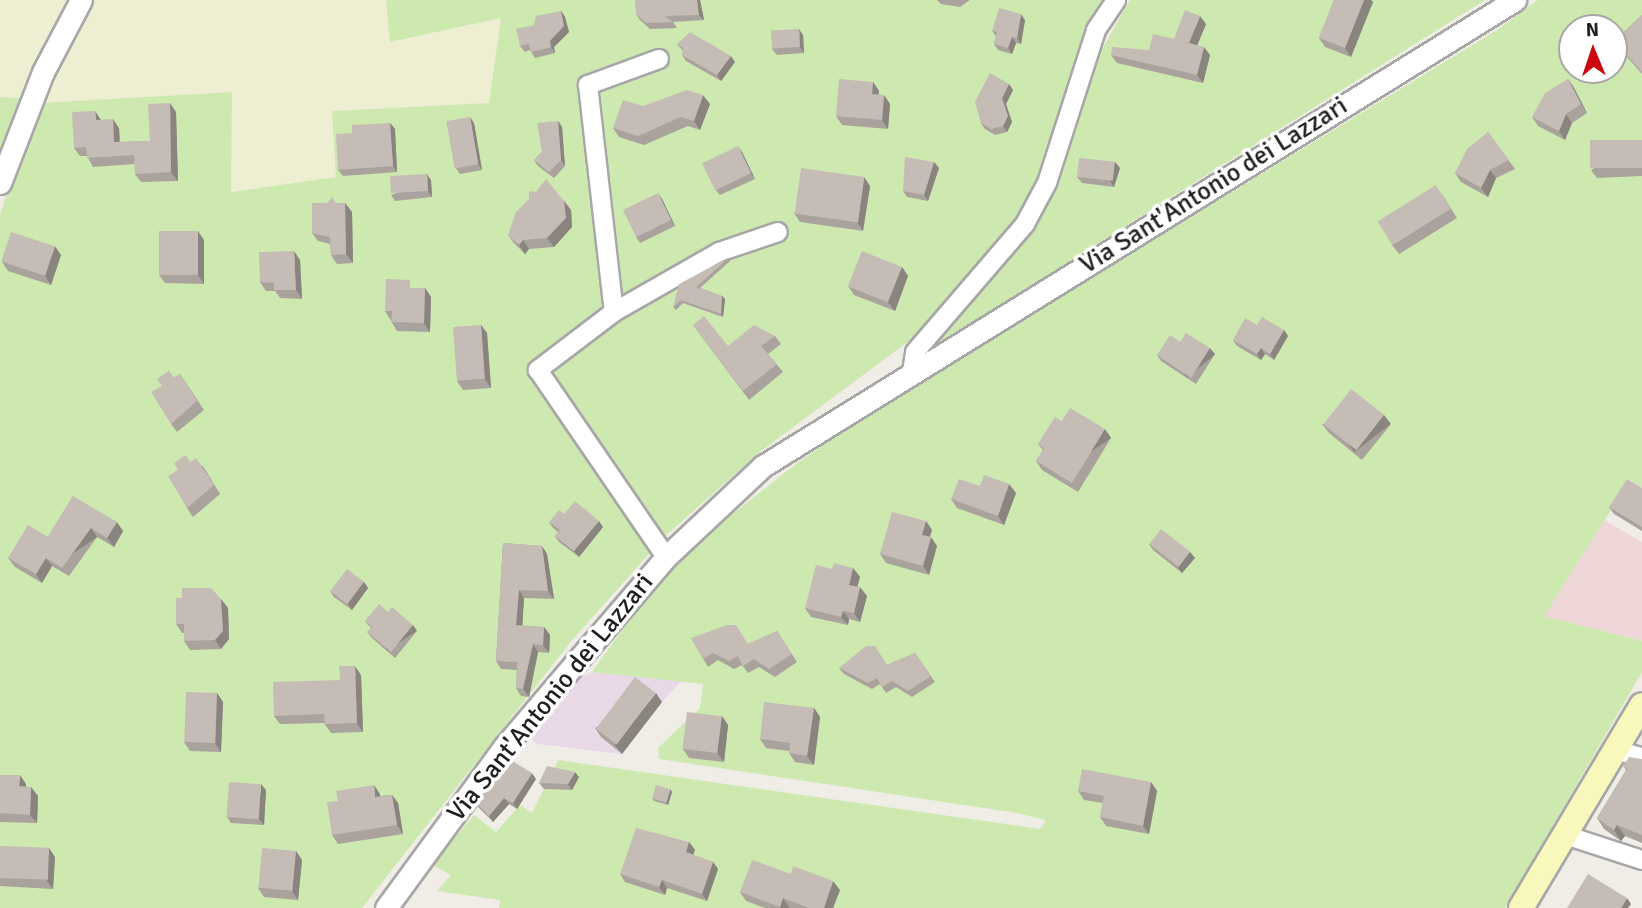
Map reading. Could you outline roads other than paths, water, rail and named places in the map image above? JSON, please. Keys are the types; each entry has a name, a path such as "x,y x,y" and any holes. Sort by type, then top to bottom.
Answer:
{"main road":[{"path":"1521,908 1642,705"}],"street":[{"path":"0,183 43,72 81,0"},
{"path":"912,372 915,352 1025,224 1048,183 1093,40 1115,0"},
{"name":"Via Sant'Antonio dei Lazzari","path":"386,908 504,747 666,558 763,466 1515,0"},
{"path":"614,312 588,85 659,59"},
{"name":"Via Sant'Antonio dei Lazzari","path":"666,558 539,376 543,364 614,312 719,252 778,232"},
{"path":"1615,750 1642,757"},
{"path":"1565,835 1642,860"}]}
